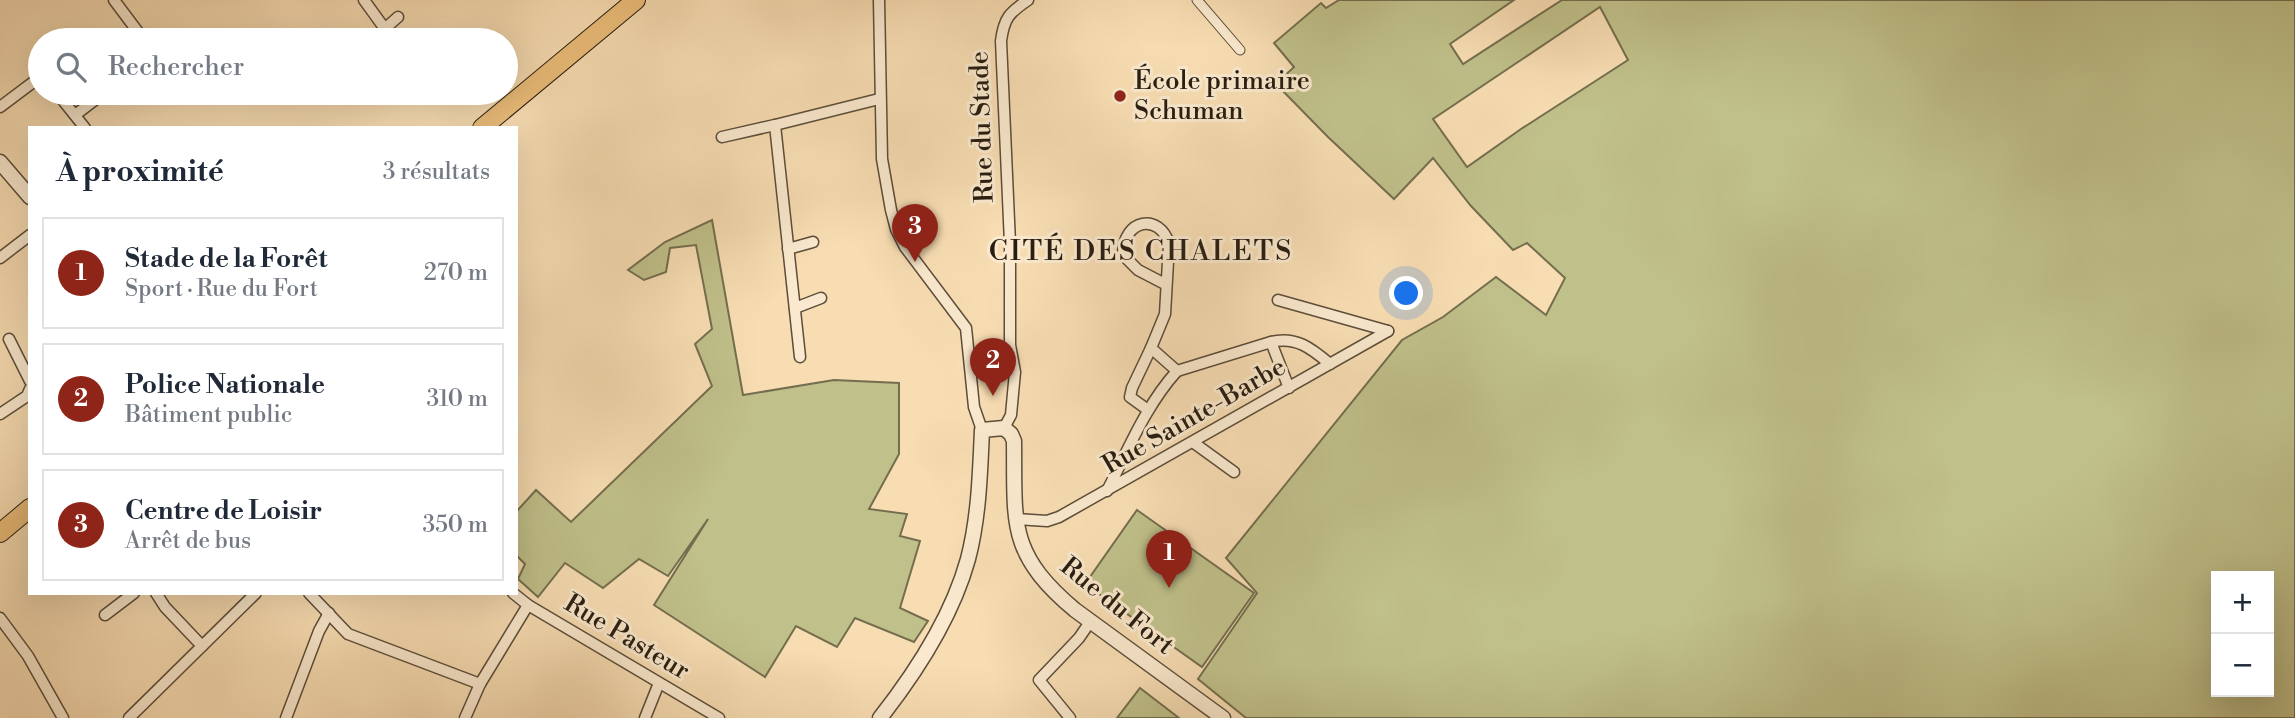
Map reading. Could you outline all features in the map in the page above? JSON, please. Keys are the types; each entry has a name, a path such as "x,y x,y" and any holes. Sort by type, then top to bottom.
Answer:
{"main road":[{"path":"518,98 636,0"},
{"path":"484,126 510,105"},
{"path":"0,533 28,510"}],"street":[{"path":"114,0 135,28"},
{"path":"364,0 384,28"},
{"path":"879,0 879,99 886,186 897,229 915,261 965,328 974,407 982,430 974,524 961,578 946,616 922,657 880,718"},
{"name":"Rue du Stade","path":"1004,428 1011,415 1015,372 1010,345 1010,243 1001,41 1003,23 1013,10 1028,0"},
{"path":"1197,0 1240,50"},
{"path":"386,28 398,17"},
{"path":"0,107 28,86"},
{"path":"722,137 879,99"},
{"path":"67,105 83,126"},
{"path":"75,115 88,105"},
{"path":"775,125 800,357"},
{"path":"0,162 28,195"},
{"path":"1148,410 1130,397 1165,314 1165,284 1169,261 1166,235 1149,224 1137,225 1128,232 1123,243 1124,255 1138,270 1165,284"},
{"path":"0,258 28,237"},
{"path":"788,249 813,242"},
{"path":"795,308 821,299"},
{"name":"Rue Sainte-Barbe","path":"1016,519 1047,521 1059,517 1388,331 1279,300"},
{"path":"9,339 28,377"},
{"path":"1107,491 1148,410 1177,371 1281,340 1296,341 1311,348 1330,364"},
{"path":"1270,342 1289,388"},
{"path":"1151,348 1177,371"},
{"path":"0,414 28,394"},
{"path":"982,430 1004,428"},
{"name":"Rue du Fort","path":"1004,428 1014,441 1016,519 1020,543 1034,568 1052,591 1090,622 1223,718"},
{"path":"1194,443 1234,472"},
{"path":"105,615 131,595"},
{"path":"157,595 165,607 202,646"},
{"path":"129,718 254,595"},
{"path":"311,595 348,634 480,684"},
{"name":"Rue Pasteur","path":"516,595 719,718"},
{"path":"465,718 480,684 528,605"},
{"path":"299,718 286,716 329,613"},
{"path":"0,618 28,656 63,718"},
{"path":"1070,718 1039,680 1079,638 1090,622"},
{"path":"645,718 659,684"}],"green space":[{"path":"1339,0 1514,0 1450,44 1463,64 1562,0 2295,0 2295,718 1246,718 1198,679 1257,593 1226,558 1402,340 1443,317 1496,277 1546,315 1565,278 1527,243 1513,250 1471,206 1433,158 1394,199 1276,84 1294,67 1274,43 1321,3 1326,8","holes":["1600,7 1628,60 1467,167 1433,119"]},
{"path":"712,220 743,395 834,380 899,383 899,454 869,509 907,514 900,536 920,541 900,608 928,621 914,642 855,618 837,647 796,626 765,677 654,605 708,519 668,576 639,559 603,588 565,563 538,597 518,579 525,564 518,557 518,510 536,490 571,522 712,386 695,344 712,329 696,245 670,248 666,272 644,280 628,270 665,242"},
{"path":"1137,510 1254,593 1202,667 1085,584"},
{"path":"1140,688 1179,718 1117,718"}],"place":[{"name":"École primaire Schuman","path":"1120,96"},
{"name":"Centre de Loisir","path":"915,262"},
{"name":"Police Nationale","path":"993,396"},
{"name":"Stade de la Forêt","path":"1169,588"}],"district":[{"name":"CITÉ DES CHALETS","path":"1141,251"}]}
